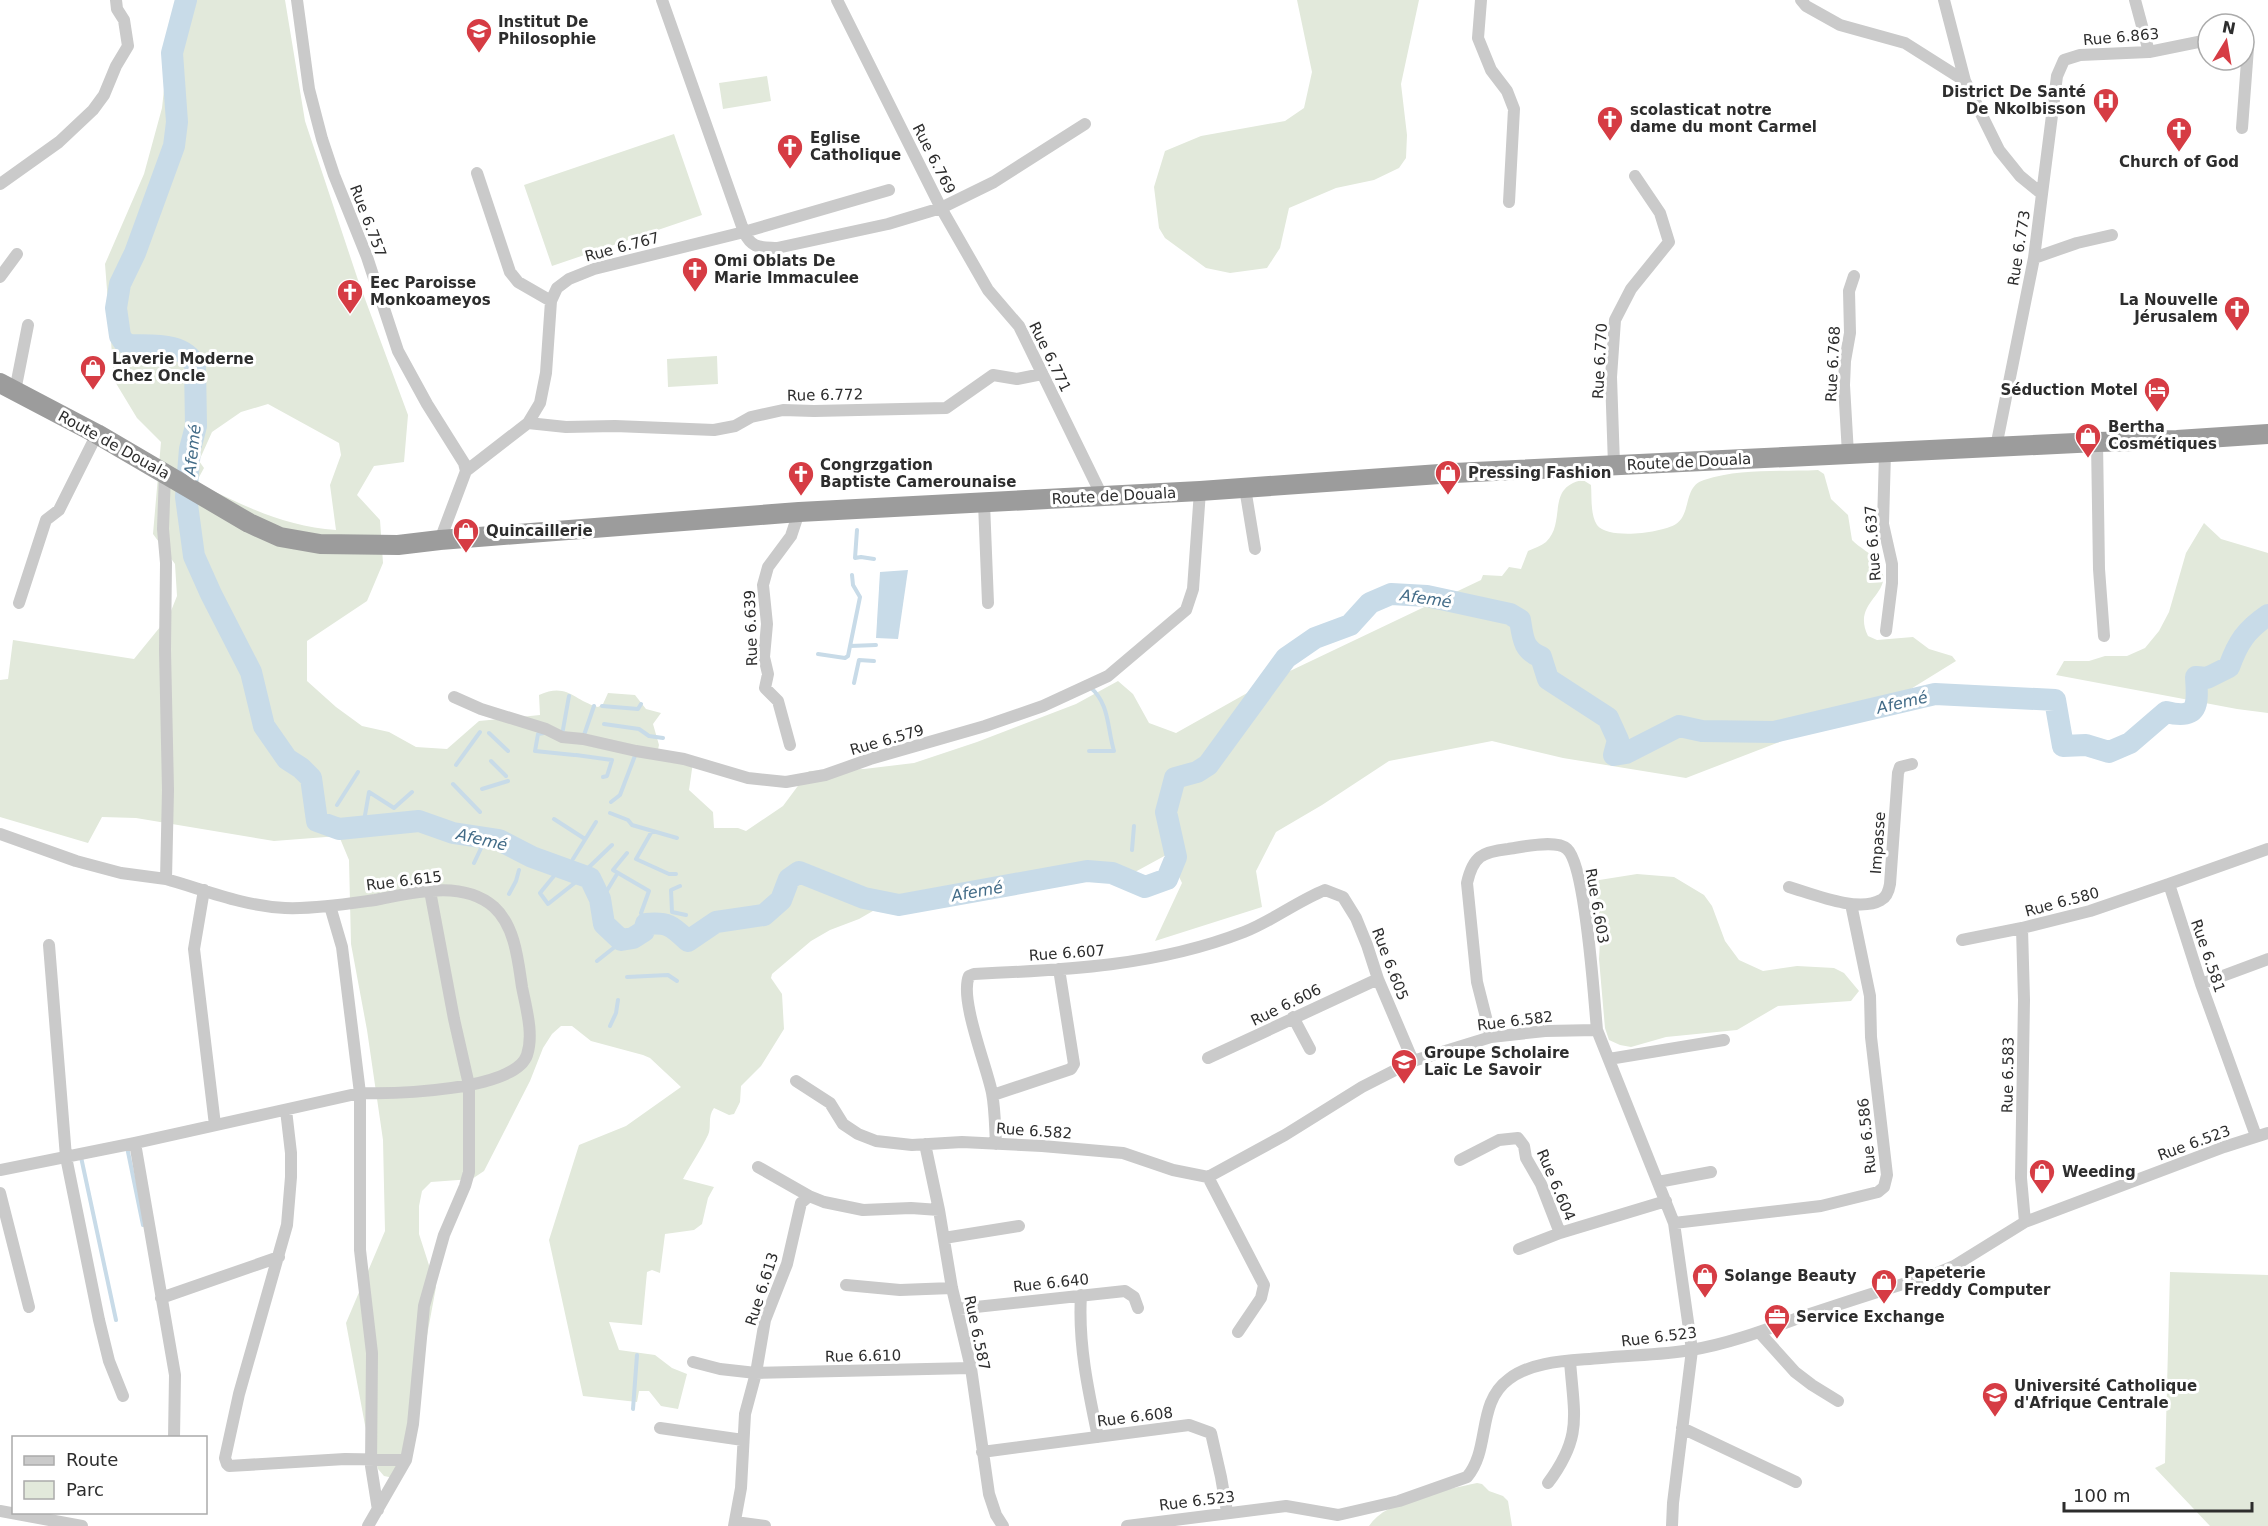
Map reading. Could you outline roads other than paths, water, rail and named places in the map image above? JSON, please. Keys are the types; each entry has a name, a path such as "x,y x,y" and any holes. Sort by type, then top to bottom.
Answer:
{"highway":[{"name":"Route de Douala","path":"8,387 97,434 249,523 280,537 330,544 398,545 799,512 1200,491 1454,473 2097,442 2177,441 2268,434"}],"street":[{"path":"0,184 74,129 104,95 116,66 128,46 124,20 117,9 116,0"},
{"name":"Rue 6.757","path":"297,0 309,89 334,175 367,257 398,351 427,404 464,463 466,471"},
{"path":"662,0 744,232"},
{"name":"Rue 6.769","path":"744,232 748,241 759,248 777,248 870,228 941,208 837,0"},
{"path":"1481,0 1478,38 1491,70 1507,92 1514,109 1509,202"},
{"path":"1802,0 1806,6 1840,25 1905,43 1965,81"},
{"name":"Rue 6.773","path":"1944,0 1965,81 1999,150 2020,176 2042,194 2034,258 1996,447"},
{"path":"2135,0 2149,52"},
{"name":"Rue 6.863","path":"2042,194 2057,76 2064,60 2080,55 2149,52 2196,42"},
{"path":"2242,128 2246,72"},
{"path":"941,208 994,182 1085,124"},
{"path":"440,540 466,471 528,423 540,403 546,373 551,301 518,282 510,272 477,172"},
{"name":"Rue 6.770","path":"1614,465 1611,377 1615,320 1631,289 1669,242 1660,213 1635,176"},
{"name":"Rue 6.767","path":"551,301 557,288 569,279 594,269 744,232 890,190"},
{"name":"Rue 6.771","path":"941,208 988,290 1019,326 1101,496"},
{"path":"2034,258 2077,243 2112,235"},
{"path":"0,277 17,254"},
{"name":"Rue 6.768","path":"1848,454 1844,385 1850,333 1849,291 1854,276"},
{"path":"8,387 28,325"},
{"name":"Rue 6.772","path":"528,423 566,427 714,430 735,426 751,417 783,410 946,408 993,375 1017,379 1042,374"},
{"path":"19,603 46,520 59,510 97,434"},
{"path":"2097,442 2099,569 2104,636"},
{"name":"Rue 6.637","path":"1886,453 1883,524 1892,573 1886,631"},
{"path":"166,879 168,790 166,563 163,529 169,477"},
{"path":"1245,488 1255,549"},
{"name":"Rue 6.579","path":"454,697 481,709 546,729 562,737 684,759 748,778 786,782 825,775 880,756 1005,719 1078,691 1108,676 1186,610 1193,589 1200,491"},
{"path":"984,503 988,603"},
{"name":"Rue 6.639","path":"790,745 778,701 765,687 768,674 764,657 767,624 763,585 768,567 791,536 799,512"},
{"name":"Impasse","path":"1851,904 1873,903 1887,895 1890,884 1898,773 1900,767 1912,764"},
{"name":"Rue 6.615","path":"0,834 76,861 110,870 166,879 231,900 260,906 286,908 330,906 444,890 480,897 493,906 509,930 519,968 528,1019 529,1041 523,1063 514,1071 484,1082 395,1094 360,1093 135,1143 0,1170"},
{"name":"Rue 6.603","path":"1491,1036 1478,982 1467,883 1470,869 1478,856 1494,850 1547,844 1557,844 1567,848 1573,859 1585,909 1597,1030"},
{"path":"2169,884 2268,849"},
{"name":"Rue 6.580","path":"1962,940 2090,911 2169,884"},
{"name":"Rue 6.581","path":"2169,884 2201,984 2262,1135"},
{"path":"1789,887 1851,904"},
{"path":"204,890 194,949 215,1125"},
{"name":"Rue 6.607","path":"996,1144 993,1095 973,1024 968,994 969,976 1109,965 1166,956 1246,931 1303,899 1325,890"},
{"name":"Rue 6.605","path":"1325,890 1343,897 1362,931 1378,979 1413,1061"},
{"path":"368,1526 406,1461 414,1413 424,1306 444,1235 465,1186 468,1172 470,1085 454,1019 430,891"},
{"name":"Rue 6.586","path":"1674,1223 1821,1206 1878,1192 1884,1187 1887,1174 1871,1037 1870,996 1851,904"},
{"path":"330,906 342,947 360,1093 360,1250 372,1353 371,1460 378,1510"},
{"name":"Rue 6.583","path":"2022,928 2024,1000 2021,1178 2025,1222"},
{"path":"49,945 66,1157 99,1320 109,1361 123,1396"},
{"path":"2201,984 2268,959"},
{"path":"993,1095 1071,1069 1074,1064 1059,969"},
{"name":"Rue 6.606","path":"1208,1058 1378,979"},
{"path":"1293,1017 1310,1049"},
{"path":"1597,1030 1674,1223 1692,1350 1672,1526"},
{"name":"Rue 6.582","path":"796,1081 830,1103 843,1124 858,1134 876,1141 912,1145 962,1142 1123,1154 1173,1170 1208,1177 1285,1135 1362,1087 1413,1061 1491,1036 1545,1031 1597,1030"},
{"path":"1609,1059 1724,1040"},
{"path":"286,1110 291,1177 286,1225 279,1257 239,1394 225,1458 227,1464 230,1466 345,1459 406,1461"},
{"name":"Rue 6.523","path":"1127,1526 1287,1506 1338,1515 1399,1501 1467,1477 1474,1468 1488,1408 1499,1389 1522,1371 1540,1365 1570,1361 1692,1350 1760,1332 1946,1270 2025,1222 2262,1135"},
{"name":"Rue 6.604","path":"1460,1160 1499,1140 1518,1138 1541,1184 1560,1233 1666,1201"},
{"path":"135,1143 175,1375 174,1436"},
{"name":"Rue 6.587","path":"925,1144 952,1288 971,1368 989,1494 996,1515 1004,1526"},
{"path":"758,1167 824,1202 863,1210 910,1208 939,1210"},
{"path":"1658,1182 1711,1172"},
{"path":"1208,1177 1264,1285 1261,1298 1238,1332"},
{"path":"0,1193 28,1307"},
{"name":"Rue 6.613","path":"735,1524 741,1488 746,1414 765,1320 788,1264 801,1203 809,1196"},
{"path":"944,1238 1019,1226"},
{"path":"1519,1249 1560,1233"},
{"path":"161,1298 279,1257"},
{"path":"846,1284 900,1290 952,1288"},
{"name":"Rue 6.640","path":"957,1309 1125,1291 1134,1297 1138,1308"},
{"path":"1081,1295 1081,1333 1086,1378 1098,1437"},
{"path":"1760,1332 1795,1372 1838,1401"},
{"path":"1548,1484 1563,1462 1570,1446 1575,1422 1570,1361"},
{"name":"Rue 6.610","path":"693,1362 720,1369 756,1373 971,1368"},
{"name":"Rue 6.608","path":"982,1452 1190,1425 1210,1433 1227,1512"},
{"path":"660,1428 743,1440"},
{"path":"1682,1428 1797,1482"},
{"path":"16,1514 82,1526"},
{"path":"735,1524 765,1526"}],"water":[{"path":"908,570 898,639 876,638 880,572"}],"waterway":[{"name":"Afemé","path":"186,0 172,53 177,122 174,146 135,253 120,284 116,308 120,336 124,342 130,345 175,349 183,352 195,365 196,426 190,449 186,497 194,556 251,672 264,726 287,759 311,778 317,821 339,829 419,821 453,833 499,840 532,857 590,878 600,899 604,924 621,940 633,938 644,931 646,924 660,924 670,926 688,941 716,922 764,915 781,900 789,879 799,872 864,898 899,905 1087,871 1112,873 1145,887 1167,879 1176,857 1166,812 1175,778 1197,772 1208,765 1286,658 1315,638 1350,625 1370,603 1391,594 1427,596 1510,614 1520,620 1525,643 1531,651 1541,657 1548,679 1608,718 1618,740 1614,755 1626,753 1679,726 1702,731 1774,732 1935,694 2055,700 2063,746 2086,745 2109,752 2130,743 2166,712 2177,714 2191,712 2196,702 2196,677 2207,678 2229,667 2244,637 2268,615"},
{"path":"855,558 857,530"},
{"path":"855,558 874,559"},
{"path":"818,654 845,658 848,656 860,597 853,585 852,575"},
{"path":"850,646 876,645"},
{"path":"854,683 859,660 874,661"},
{"path":"1089,751 1114,751 1105,709 1090,687"},
{"path":"562,735 569,696"},
{"path":"602,706 638,709 641,704"},
{"path":"583,738 594,706"},
{"path":"604,724 639,729 649,736 663,738"},
{"path":"456,765 480,732"},
{"path":"489,733 508,751"},
{"path":"544,733 538,734 535,751 574,755"},
{"path":"611,802 620,795 636,753"},
{"path":"576,755 612,760 607,776 603,777"},
{"path":"491,761 506,776"},
{"path":"337,805 358,772"},
{"path":"482,789 508,781"},
{"path":"453,784 480,812"},
{"path":"364,821 369,792 394,808 412,792"},
{"path":"610,813 628,820 632,825 677,838"},
{"path":"554,819 585,839"},
{"path":"573,859 596,822"},
{"path":"1132,850 1134,826"},
{"path":"652,831 636,859 669,874 676,874"},
{"path":"474,863 483,844"},
{"path":"587,869 612,845"},
{"path":"627,853 613,870 649,891 641,913 644,920"},
{"path":"559,866 558,871 540,893 548,904 587,875"},
{"path":"509,894 519,870"},
{"path":"597,907 617,874"},
{"path":"680,886 671,890 672,912 686,915"},
{"path":"597,961 616,946 619,937"},
{"path":"627,977 668,975 677,981"},
{"path":"610,1026 616,1013 618,1000"},
{"path":"127,1147 143,1225"},
{"path":"81,1157 116,1320"},
{"path":"633,1409 637,1355"}],"place":[{"name":"Institut De Philosophie","path":"479,54"},
{"name":"District De Santé De Nkolbisson","path":"2106,124"},
{"name":"scolasticat notre dame du mont Carmel","path":"1610,142"},
{"name":"Church of God","path":"2179,153"},
{"name":"Eglise Catholique","path":"790,170"},
{"name":"Omi Oblats De Marie Immaculee","path":"695,293"},
{"name":"Eec Paroisse Monkoameyos","path":"350,315"},
{"name":"La Nouvelle Jérusalem","path":"2237,332"},
{"name":"Laverie Moderne Chez Oncle","path":"93,391"},
{"name":"Séduction Motel","path":"2157,413"},
{"name":"Bertha Cosmétiques","path":"2088,459"},
{"name":"Pressing Fashion","path":"1448,496"},
{"name":"Congrzgation Baptiste Camerounaise","path":"801,497"},
{"name":"Quincaillerie","path":"466,554"},
{"name":"Groupe Scholaire Laïc Le Savoir","path":"1404,1085"},
{"name":"Weeding","path":"2042,1195"},
{"name":"Solange Beauty","path":"1705,1299"},
{"name":"Papeterie Freddy Computer","path":"1884,1305"},
{"name":"Service Exchange","path":"1777,1340"},
{"name":"Université Catholique d'Afrique Centrale","path":"1995,1418"}]}
